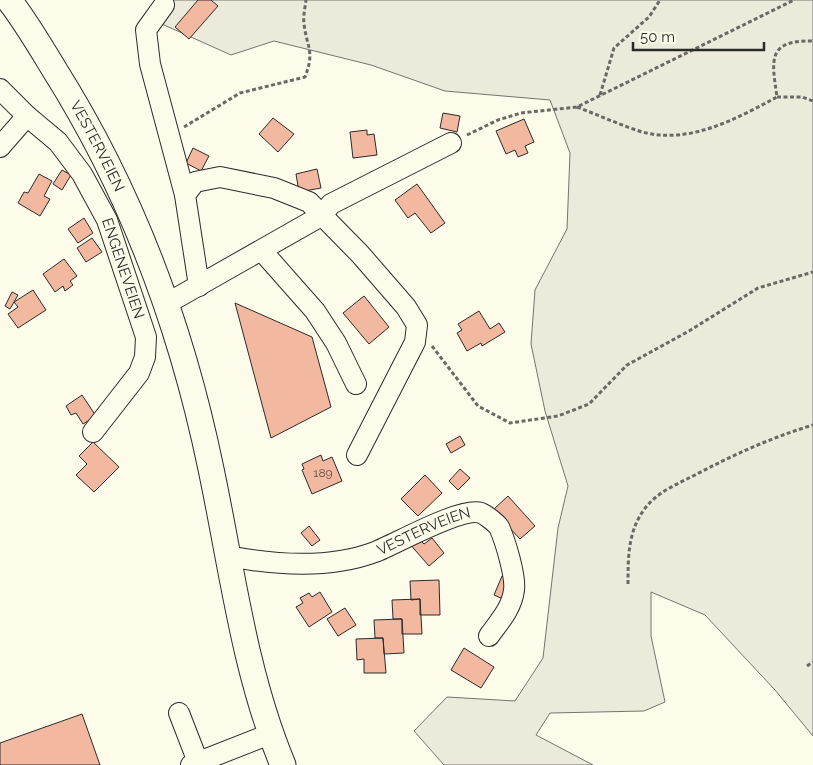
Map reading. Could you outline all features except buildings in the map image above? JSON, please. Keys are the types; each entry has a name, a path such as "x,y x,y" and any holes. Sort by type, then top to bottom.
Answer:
{"main road":[{"name":"VESTERVEIEN","path":"9,0 60,78 99,144 131,211 166,304 198,410 248,648 270,734 283,765"}],"street":[{"path":"164,5 146,30 150,64 167,134 185,195 199,286"},
{"name":"ENGENEVEIEN","path":"0,89 27,116 58,142 82,174 106,220 146,336 145,357 139,373 93,432"},
{"path":"0,147 27,116"},
{"path":"166,304 321,216 331,204 451,143"},
{"path":"185,195 195,182 220,177 274,188 309,202 360,254 406,307 417,325 415,342 357,455"},
{"path":"262,251 315,311 336,344 356,384"},
{"name":"VESTERVEIEN","path":"228,556 301,563 346,561 376,552 438,523 468,513 481,513 498,526 511,565 514,589 509,607 489,636"},
{"path":"179,713 195,764 270,734"}],"path":[{"path":"167,134 192,124 240,93 305,77 310,64 311,50 304,23 306,0"},
{"path":"600,96 614,48 649,17 660,0"},
{"path":"451,143 498,120 521,113 577,107 794,0"},
{"path":"777,97 772,60 779,49 787,43 813,40"},
{"path":"577,107 640,131 674,135 727,123 777,97 802,97 813,101"},
{"path":"417,325 478,406 510,423 558,416 589,404 627,365 689,331 758,288 813,272"},
{"path":"628,584 628,553 634,529 646,507 663,492 772,437 813,425"},
{"path":"807,666 813,662"}],"shaded area":[{"path":"172,0 813,0 813,736 775,690 705,615 651,592 651,636 665,702 644,711 550,713 536,735 593,765 444,765 414,731 447,697 515,701 543,658 558,528 568,486 545,411 531,344 535,290 567,229 570,153 550,100 445,91 371,65 274,41 231,55 153,20"}]}
